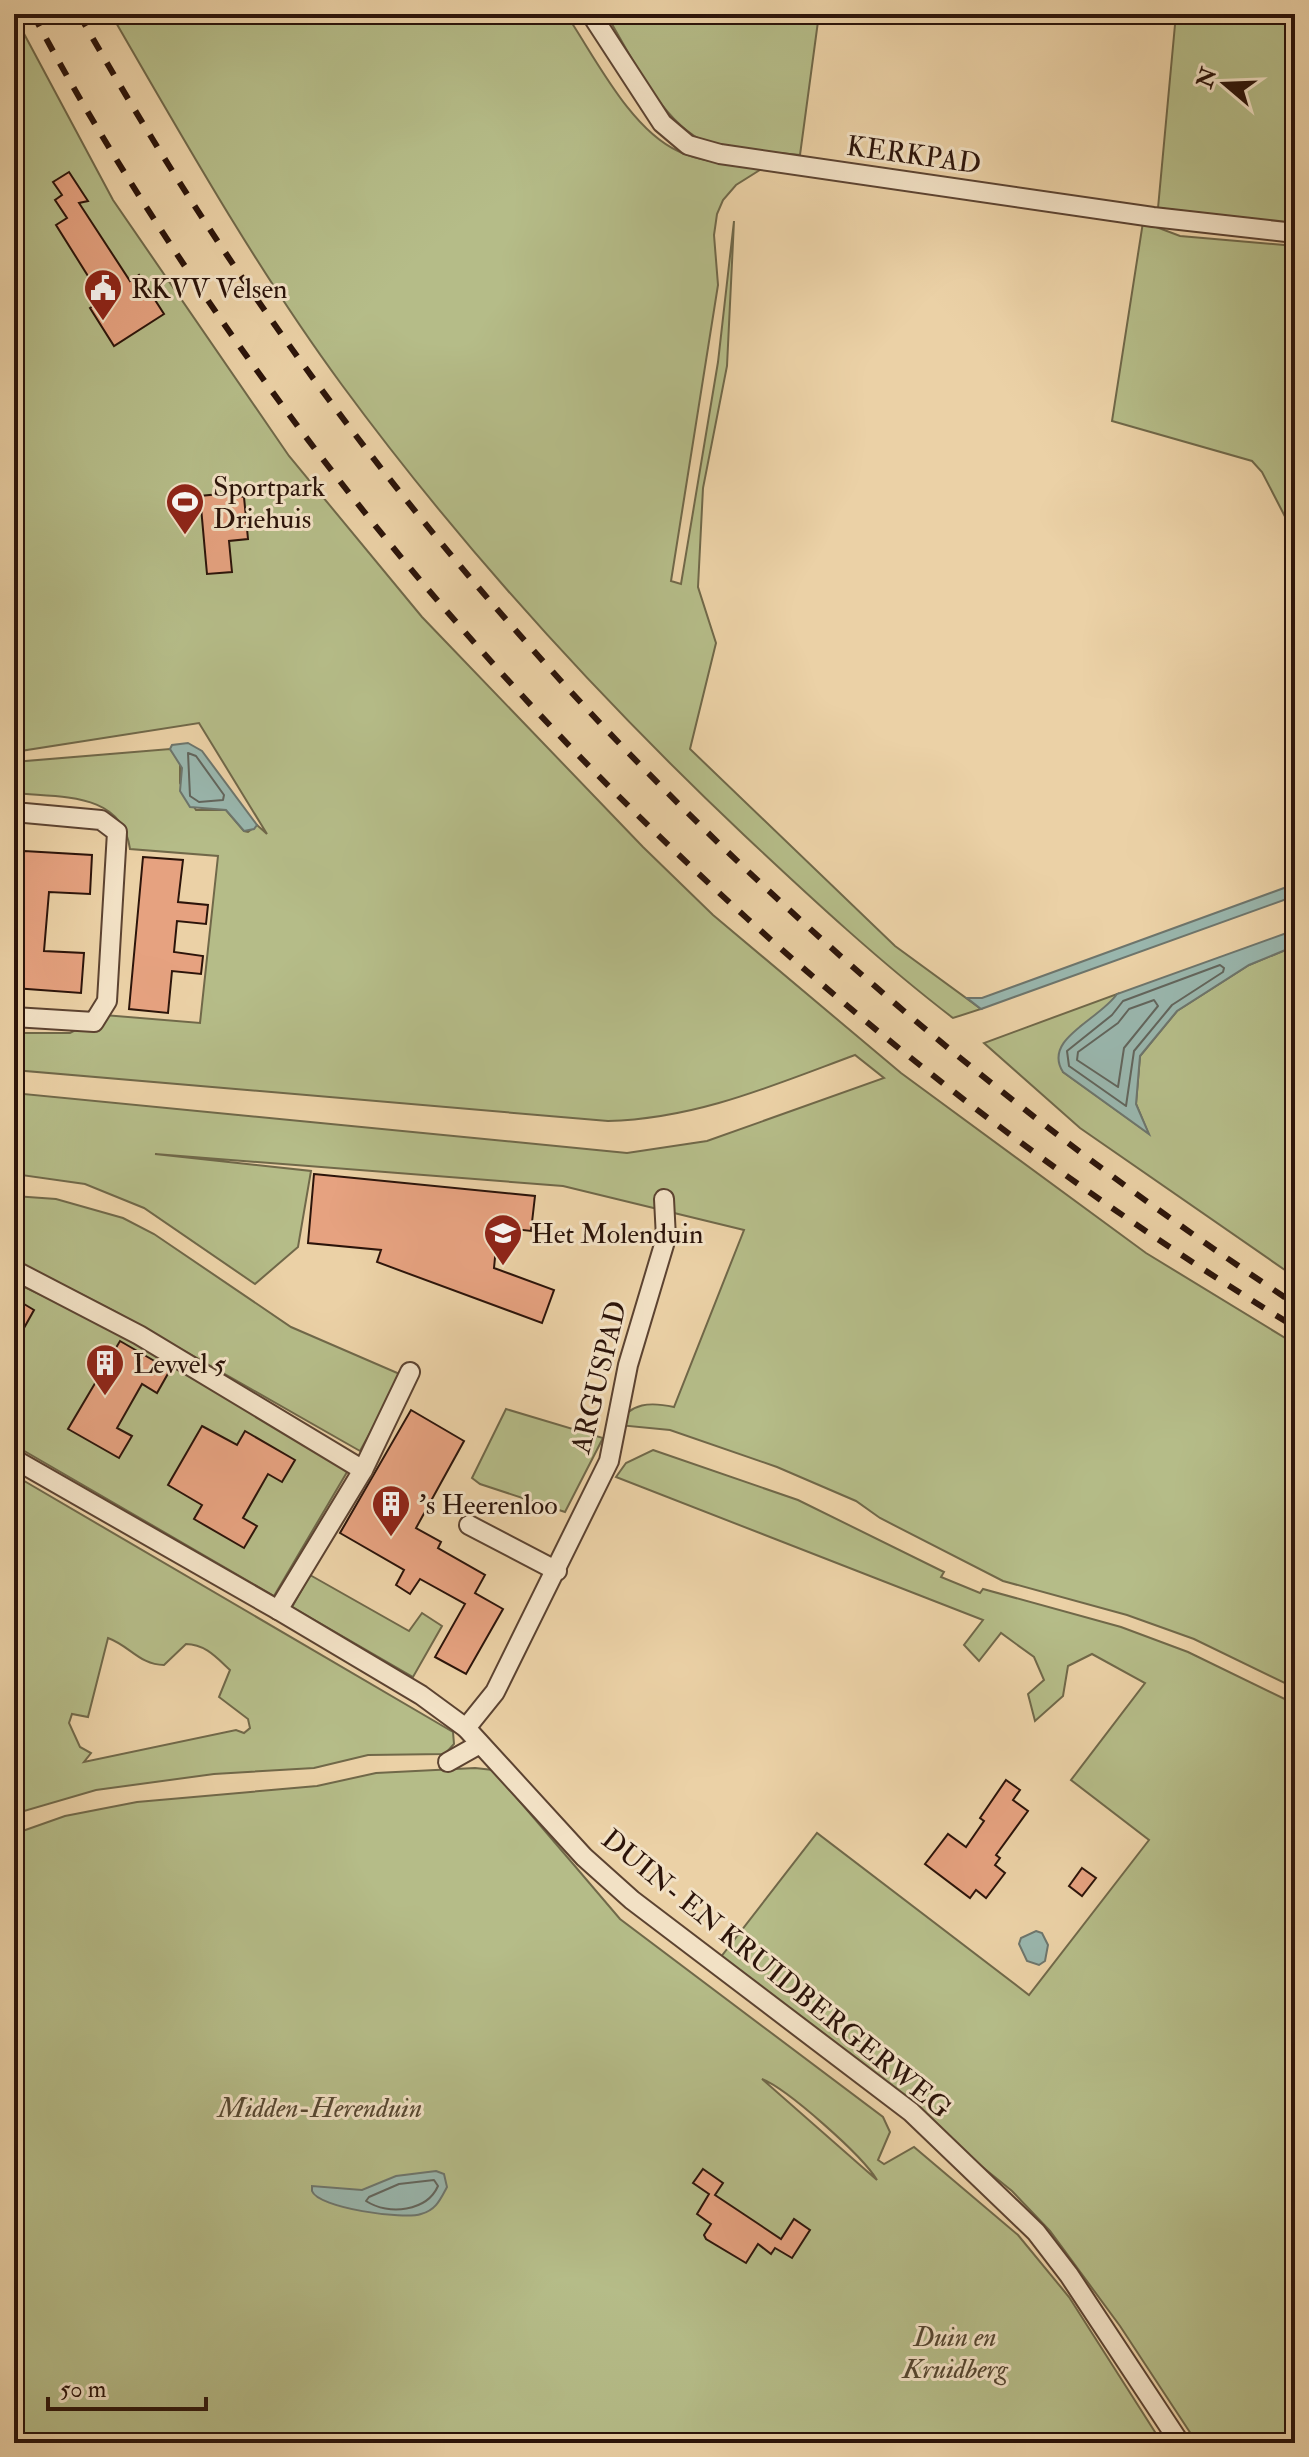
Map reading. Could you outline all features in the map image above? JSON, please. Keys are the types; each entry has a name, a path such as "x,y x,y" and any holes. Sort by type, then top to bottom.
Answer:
{"street":[{"name":"KERKPAD","path":"591,14 662,123 688,145 720,154 1153,217 1295,233"},
{"path":"14,812 101,820 117,832 107,1001 94,1022 14,1017"},
{"name":"ARGUSPAD","path":"466,1728 495,1692 609,1461 617,1434 628,1365 666,1238 664,1199"},
{"path":"14,1270 139,1335 363,1470"},
{"path":"278,1610 363,1470 410,1372"},
{"name":"DUIN- EN KRUIDBERGERWEG","path":"14,1459 421,1695 466,1728 584,1857 632,1900 911,2112 1029,2226 1069,2275 1180,2443"},
{"path":"469,1525 557,1571"},
{"path":"448,1762 480,1744"}],"green space":[{"path":"111,14 566,14 629,109 661,141 698,158 763,168 736,185 723,200 714,235 718,285 671,581 681,584 718,362 734,221 727,366 703,488 698,587 716,643 690,749 895,946 981,1009 953,1018 846,929 636,729 483,562 388,445 310,341 222,203"},
{"path":"606,14 819,14 800,155 725,147 696,137 680,125 651,90"},
{"path":"1176,14 1295,14 1295,224 1158,208"},
{"path":"14,15 113,200 289,456 422,617 643,847 713,915 901,1073 1146,1253 1295,1344 1295,1688 1194,1639 1127,1615 1003,1581 880,1518 856,1501 777,1467 670,1430 618,1425 635,1408 657,1404 674,1407 744,1230 563,1186 155,1154 311,1171 298,1247 255,1284 144,1208 85,1184 14,1174 14,1093 627,1153 707,1141 884,1078 855,1055 764,1089 703,1107 641,1119 608,1121 14,1070 14,1025 21,1033 70,1033 104,1015 200,1023 218,856 130,849 125,830 115,816 102,807 69,798 14,793 14,762 170,749 180,763 180,783 196,810 226,810 244,831 248,832 257,825 267,834 199,723 14,752"},
{"path":"1143,222 1180,236 1295,246 1295,470 1288,477 1295,492 1295,536 1262,472 1252,461 1112,421"},
{"path":"1295,946 1295,1277 1080,1128 984,1043 1117,994 1106,1009 1080,1027 1063,1072 1148,1133 1136,1104 1140,1056 1177,1011 1249,965"},
{"path":"14,1196 56,1199 123,1218 154,1234 291,1327 402,1375 360,1451 114,1311 14,1260"},
{"path":"14,1282 117,1331 350,1467 274,1596 14,1445"},
{"path":"506,1409 603,1438 565,1512 480,1484 472,1478"},
{"path":"653,1450 798,1500 944,1572 941,1577 980,1593 983,1589 1121,1627 1188,1652 1295,1704 1295,2443 1197,2443 1120,2326 1050,2231 1012,2191 896,2097 717,1962 817,1833 1029,1995 1149,1840 1071,1780 1145,1683 1092,1654 1068,1666 1063,1696 1035,1721 1028,1694 1044,1680 1034,1657 1001,1633 979,1661 964,1645 983,1620 616,1477 626,1463"},
{"path":"14,1475 453,1732 454,1744 445,1754 368,1755 314,1768 214,1774 96,1790 14,1814","holes":["108,1638 142,1659 164,1665 186,1644 210,1652 230,1670 219,1697 248,1719 250,1728 244,1733 236,1730 84,1762 91,1753 80,1747 69,1723 72,1714 88,1717"]},
{"path":"310,1575 409,1631 422,1613 442,1626 413,1677 292,1607"},
{"name":"Midden-Herenduin","path":"475,1768 493,1770 620,1919 883,2117 890,2132 878,2160 884,2164 914,2147 1018,2235 1069,2297 1162,2443 14,2443 14,1834 65,1816 137,1802 317,1786 376,1773","holes":["762,2079 774,2085 841,2140 877,2180"]}],"water":[{"path":"188,743 202,751 257,825 254,829 244,831 226,810 190,807 180,791 182,768 170,749 172,745"},
{"path":"1295,884 1295,896 981,1009 967,998 982,998"},
{"path":"1295,930 1295,946 1249,965 1177,1011 1140,1056 1136,1104 1149,1134 1063,1072 1059,1060 1066,1040 1117,994"},
{"path":"1036,1931 1042,1933 1048,1945 1045,1961 1039,1965 1027,1961 1019,1944 1021,1938"},
{"path":"436,2171 444,2174 447,2187 434,2207 421,2214 362,2211 329,2203 312,2191 312,2186 362,2190 396,2176"}],"building":[{"path":"69,172 88,201 79,203 130,281 139,275 164,314 114,346 90,308 103,300 56,225 67,218 55,200 62,195 53,182"},
{"path":"230,493 244,497 248,539 229,541 232,572 207,574 200,496"},
{"path":"24,851 92,855 90,894 49,892 44,951 84,953 81,993 14,988 14,854 24,855"},
{"path":"143,857 183,860 178,902 208,905 206,924 177,921 174,952 203,956 201,974 172,971 168,1013 129,1009"},
{"path":"314,1174 535,1196 531,1231 498,1227 494,1268 554,1290 542,1323 377,1262 381,1250 308,1243"},
{"path":"14,1298 34,1310 14,1346"},
{"name":"Levvel 5","path":"120,1341 170,1370 157,1393 142,1384 117,1428 132,1436 119,1458 68,1429"},
{"name":"'s Heerenloo","path":"411,1410 464,1441 416,1528 441,1542 438,1548 485,1575 475,1593 503,1609 466,1674 435,1657 465,1604 420,1579 410,1594 396,1585 404,1570 340,1533"},
{"path":"202,1426 237,1445 245,1431 295,1460 282,1482 268,1474 243,1518 257,1526 244,1548 194,1519 202,1505 168,1485"},
{"path":"1006,1780 1020,1790 1013,1800 1028,1811 996,1855 1000,1858 995,1865 1005,1873 986,1898 976,1890 970,1898 925,1864 948,1834 966,1847 984,1821 980,1818"},
{"path":"1082,1868 1096,1878 1082,1896 1069,1886"},
{"path":"703,2169 723,2183 715,2195 781,2239 794,2219 810,2230 792,2258 775,2248 771,2254 758,2244 746,2263 706,2239 704,2235 711,2224 697,2214 709,2194 693,2183"}],"railway":[{"path":"33,14 99,132 172,246 222,321 332,471 450,614 574,751 706,881 844,1003 989,1118 1139,1226 1295,1327"},
{"path":"79,14 196,208 324,392 461,567 609,732 766,889 933,1036 1110,1174 1295,1304"}],"place":[{"name":"RKVV Velsen","path":"103,322"},
{"name":"Sportpark Driehuis","path":"185,536"},
{"name":"Het Molenduin","path":"503,1267"},
{"name":"Levvel 5","path":"105,1397"},
{"name":"'s Heerenloo","path":"391,1538"}],"park label":[{"name":"Duin en Kruidberg","path":"955,2352"}]}
